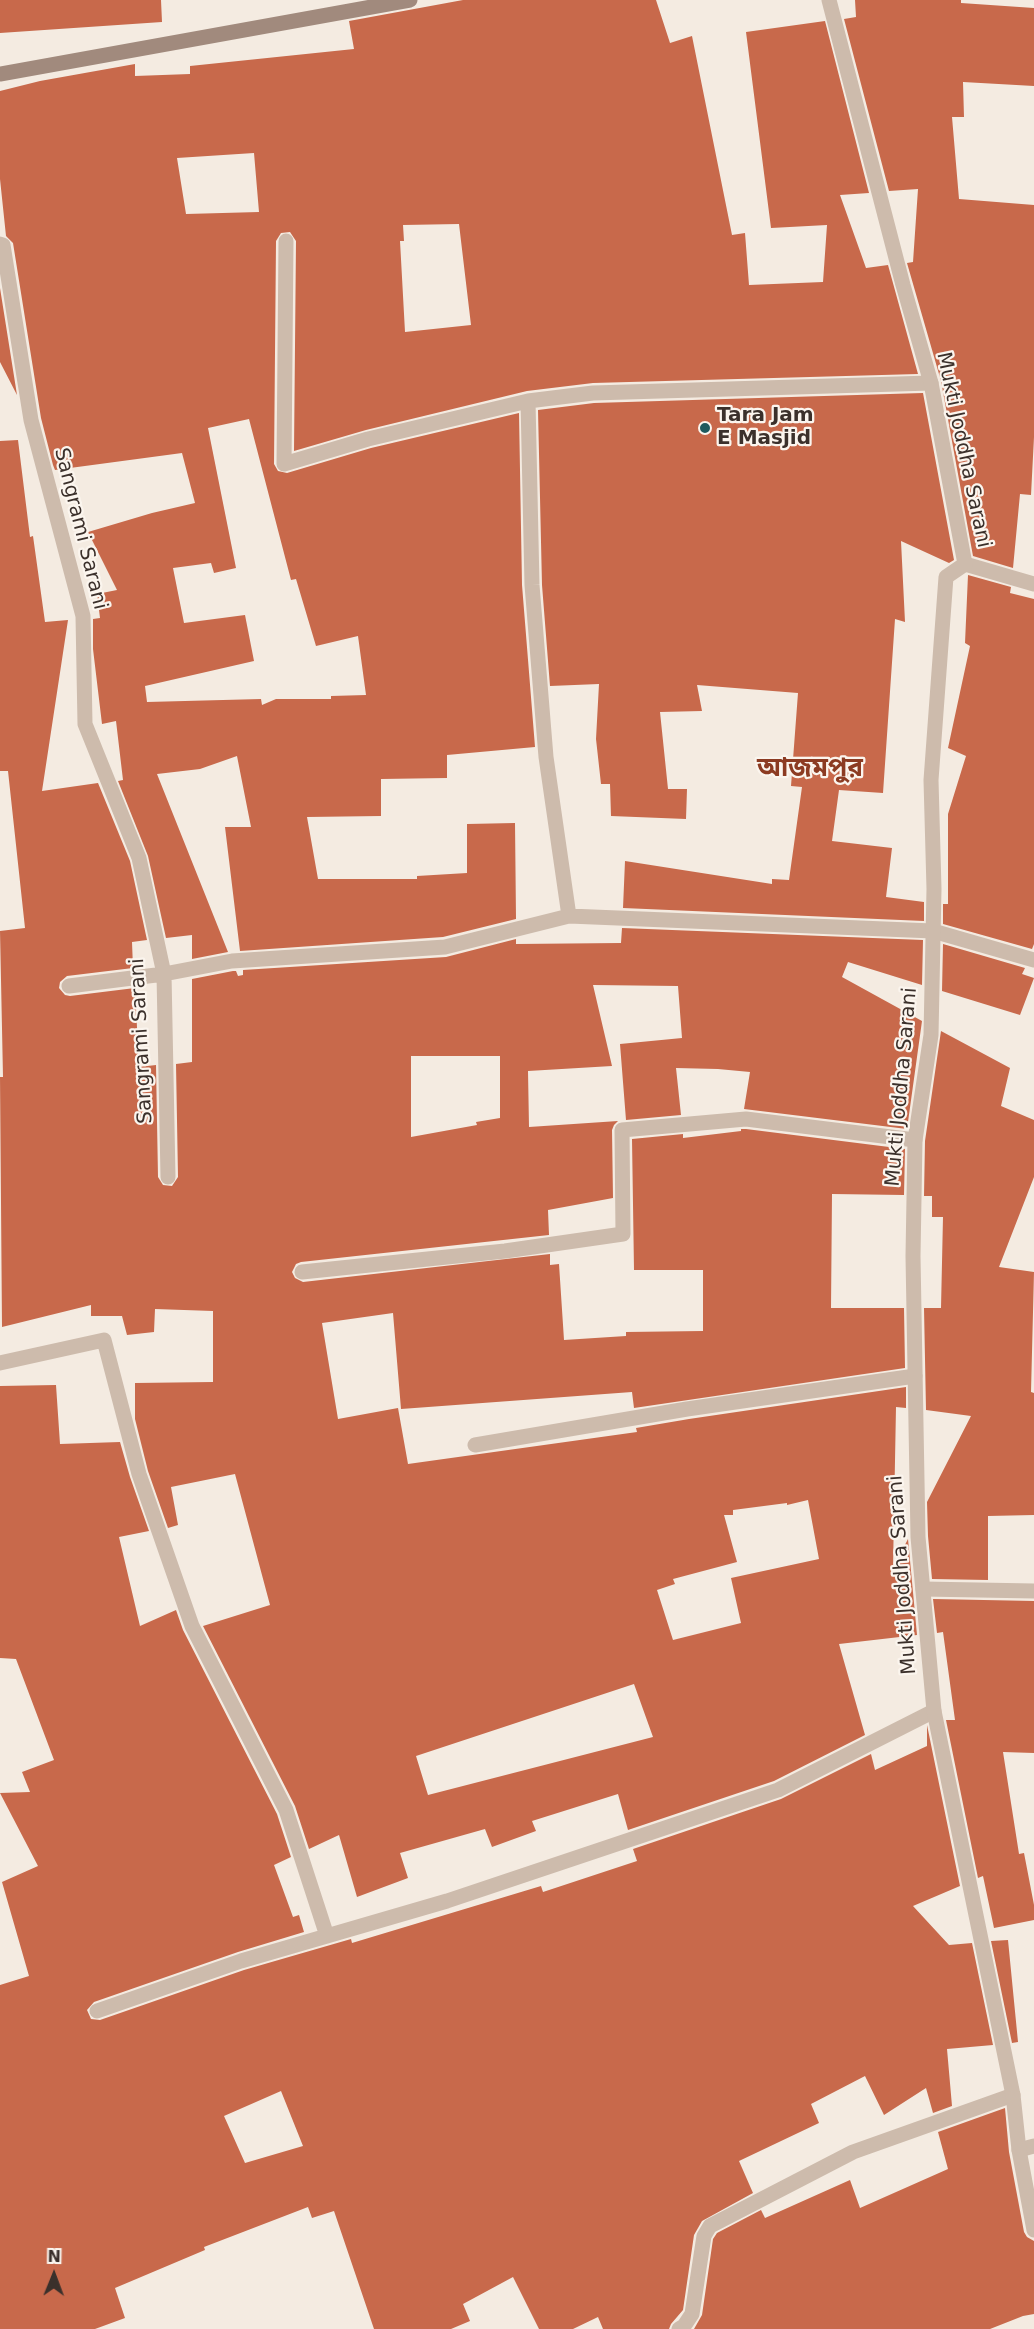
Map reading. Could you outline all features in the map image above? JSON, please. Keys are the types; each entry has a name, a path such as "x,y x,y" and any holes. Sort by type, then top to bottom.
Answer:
{"main road":[{"path":"0,74 365,3 410,0"}],"street":[{"name":"Mukti Joddha Sarani","path":"829,0 903,285 931,383 965,564 946,578 931,780 933,931 931,1035 915,1140 913,1256 918,1537 934,1711 1013,2095 1026,2148 1034,2230"},
{"path":"286,241 284,464 368,439 528,401 592,393 931,383"},
{"name":"Sangrami Sarani","path":"0,244 3,245 31,420 83,616 85,724 139,858 164,974 168,1176"},
{"path":"528,401 534,608 546,757 569,916"},
{"path":"965,564 1034,584"},
{"path":"69,986 164,974 232,961 445,947 569,916 933,931 1034,960"},
{"path":"302,1272 506,1251 622,1234 622,1130 746,1119 915,1140"},
{"path":"0,1363 104,1340 139,1474 192,1626 286,1810 327,1936"},
{"path":"475,1445 687,1409 915,1376"},
{"path":"922,1589 1034,1591"},
{"path":"97,2012 241,1961 458,1897 778,1790 934,1711"},
{"path":"679,2329 684,2326 692,2314 704,2236 710,2226 853,2152 1013,2095"}],"building":[{"path":"0,0 161,0 162,22 0,33"},
{"path":"463,0 656,0 670,43 692,36 732,235 745,233 749,285 823,282 827,225 771,228 746,32 825,21 869,193 840,195 866,268 888,265 918,374 593,383 527,391 366,430 294,451 296,241 290,232 281,233 276,241 274,464 278,471 287,473 371,448 519,413 522,585 535,747 447,755 447,778 381,779 381,816 307,817 318,879 417,879 417,876 467,873 467,824 515,823 516,919 443,937 240,951 225,827 251,827 237,756 200,769 157,774 228,952 192,959 192,935 166,938 148,856 118,781 123,780 116,721 102,724 93,649 93,619 100,618 97,594 117,590 88,532 195,503 182,453 55,470 41,418 13,243 6,236 0,179 0,91 40,81 135,64 135,76 190,74 190,66 354,49 349,21","holes":["254,153 259,212 186,214 177,158","459,224 471,325 405,332 400,241 404,241 403,225","249,419 291,580 296,579 316,646 358,636 366,695 331,696 331,699 276,699 262,705 261,699 147,702 145,686 254,661 245,615 184,623 173,568 211,563 214,573 236,568 208,428"]},
{"path":"855,0 961,0 961,3 1034,8 1034,86 963,82 964,117 952,117 959,199 1034,205 1034,437 1031,495 1020,494 1013,568 973,556 941,381 907,263 913,262 918,189 889,191 844,19 856,17"},
{"path":"0,288 17,395 0,362"},
{"path":"923,393 954,560 949,563 901,541 905,622 895,619 883,793 839,790 832,841 892,848 886,897 924,902 924,921 623,908 625,861 772,884 772,879 789,880 802,787 791,786 798,693 697,685 702,711 660,712 668,789 687,789 686,819 611,816 610,784 601,784 596,739 599,684 550,686 542,585 538,410 594,403"},
{"path":"18,440 30,537 33,536 45,622 68,620 42,791 98,783 130,861 147,940 132,942 133,968 67,976 60,982 59,988 65,995 70,996 135,988 139,1067 156,1065 158,1177 163,1185 172,1186 178,1177 176,1064 192,1062 192,979 233,971 236,971 238,976 243,975 243,970 446,957 516,939 516,944 621,943 622,928 923,940 922,985 848,962 842,977 922,1021 907,1129 744,1109 750,1072 718,1069 676,1068 681,1115 626,1120 620,1044 682,1038 678,986 593,985 612,1066 528,1071 529,1127 618,1121 612,1130 613,1198 548,1210 549,1235 301,1262 296,1264 292,1272 295,1278 303,1282 550,1254 550,1265 559,1264 564,1340 626,1336 626,1332 703,1331 703,1270 634,1270 632,1139 683,1134 683,1138 746,1129 905,1149 904,1195 832,1194 831,1308 904,1308 905,1368 634,1408 632,1392 401,1409 393,1313 322,1323 338,1419 398,1408 408,1464 637,1432 636,1428 689,1419 906,1387 906,1408 896,1407 893,1568 908,1539 917,1635 839,1644 865,1735 774,1781 628,1830 618,1794 532,1821 536,1831 492,1847 485,1829 400,1853 408,1878 357,1897 339,1835 309,1849 295,1806 203,1626 270,1605 235,1474 171,1487 178,1525 168,1528 148,1471 135,1419 135,1383 213,1382 213,1311 155,1309 154,1332 127,1335 122,1316 91,1316 91,1305 2,1327 0,1077 3,1077 0,931 25,928 8,771 0,771 0,441","holes":["411,1056 500,1056 500,1118 476,1122 477,1125 411,1137","808,1500 819,1559 731,1578 741,1623 673,1640 657,1590 675,1584 673,1579 737,1562 724,1515 733,1515 733,1510 787,1503 787,1505","634,1684 653,1737 428,1795 416,1756"]},
{"path":"968,575 1011,587 1010,593 1034,599 1034,944 1032,949 943,924 943,904 948,904 948,814 966,756 948,748 970,646 965,643"},
{"path":"943,944 1025,968 1022,974 1034,978 1020,1015 942,991"},
{"path":"941,1031 1010,1068 1001,1106 1034,1120 1034,1177 999,1267 1034,1272 1031,1392 1034,1393 1034,1515 988,1516 988,1580 932,1579 928,1536 927,1502 971,1416 926,1410 924,1308 941,1308 943,1217 932,1217 932,1196 924,1196 925,1141"},
{"path":"56,1385 60,1444 120,1442 149,1531 119,1537 140,1626 176,1610 183,1630 277,1814 291,1857 274,1865 293,1917 299,1915 304,1932 238,1952 94,2002 87,2010 91,2019 100,2020 244,1970 351,1939 352,1943 541,1886 543,1892 637,1861 633,1849 781,1799 871,1754 875,1770 927,1746 927,1725 960,1886 913,1906 949,1945 972,1943 993,2045 947,2049 952,2106 933,2113 926,2088 884,2115 865,2076 811,2104 819,2123 739,2161 753,2193 702,2221 694,2235 683,2310 669,2329 603,2329 598,2317 573,2329 539,2329 513,2277 463,2304 470,2321 451,2329 374,2329 334,2211 312,2218 308,2207 204,2247 205,2250 115,2288 125,2318 95,2329 0,2329 0,1985 29,1976 2,1882 38,1866 0,1793 30,1792 22,1772 54,1760 16,1659 0,1658 0,1386","holes":["281,2091 303,2146 245,2163 224,2116"]},
{"path":"933,1599 1034,1601 1034,1753 1003,1752 1019,1854 1024,1853 1034,1905 1034,1920 994,1928 983,1876 978,1878 946,1720 955,1720 943,1632 937,1633"},
{"path":"1008,1940 1018,2042 1012,2043 991,1941"},
{"path":"1005,2108 1009,2152 1024,2232 1034,2241 1034,2314 990,2329 694,2329 702,2315 713,2239 717,2233 761,2210 765,2218 850,2180 860,2208 948,2169 938,2132"}],"place":[{"name":"Tara Jam E Masjid","path":"705,428"}],"district":[{"name":"আজমপুর","path":"810,769"}]}
